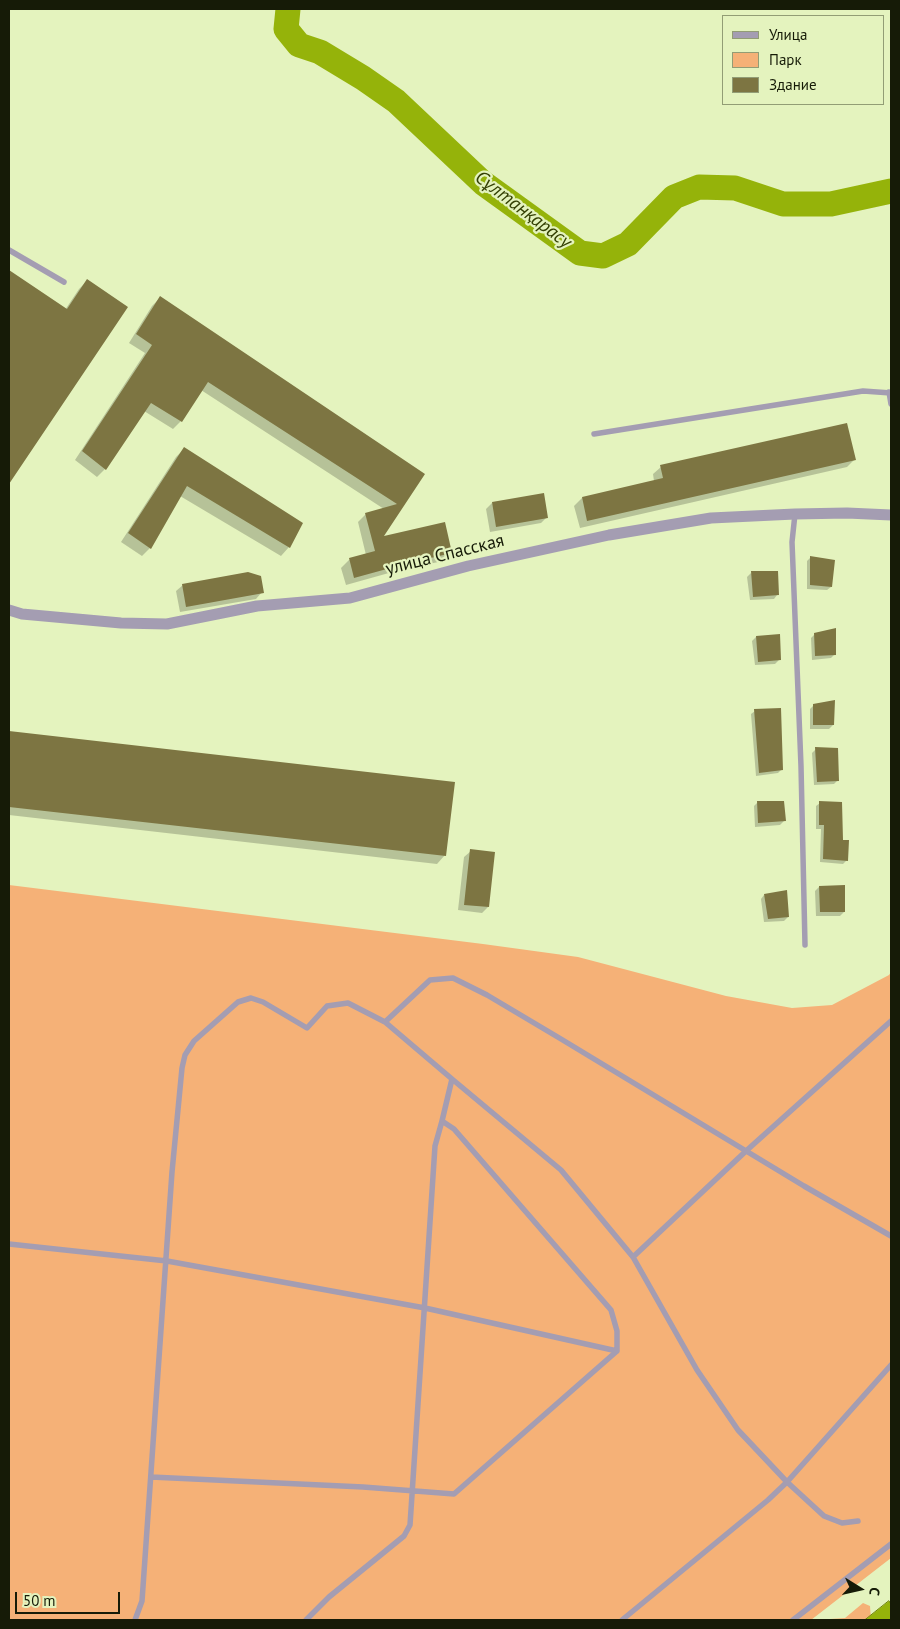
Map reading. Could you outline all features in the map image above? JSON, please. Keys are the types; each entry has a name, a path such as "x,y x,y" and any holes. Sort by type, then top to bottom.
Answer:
{"street":[{"name":"улица Спасская","path":"9,610 22,614 121,623 168,624 256,606 350,598 468,566 609,535 711,518 847,513 891,515"}],"lane":[{"path":"9,250 64,282"},
{"path":"594,434 863,391 890,392 891,404"},
{"path":"795,514 792,542 805,946"},
{"path":"385,1022 430,980 453,978 487,995 891,1236"},
{"path":"135,1620 142,1601 172,1172 182,1068 185,1055 194,1041 238,1002 251,998 263,1002 307,1028 327,1006 348,1003 385,1022 561,1170 633,1257 697,1370 738,1430 787,1482 824,1516 842,1523 858,1521"},
{"path":"633,1257 746,1151 891,1021"},
{"path":"306,1620 329,1597 404,1536 410,1525 434,1146 452,1079"},
{"path":"151,1477 454,1494 617,1351 617,1331 611,1310 454,1130 442,1121"},
{"path":"9,1244 167,1261 424,1308 617,1351"},
{"path":"622,1620 768,1500 787,1482 891,1365"},
{"path":"793,1620 891,1544"}],"green space":[{"path":"9,885 578,957 726,996 792,1008 832,1005 889,975 891,972 891,1558 811,1620 9,1620"},
{"path":"863,1603 870,1606 871,1620 829,1620 845,1618"}],"shaded area":[{"path":"889,1601 891,1604 891,1620 865,1620"}],"building":[{"path":"9,270 67,309 87,279 128,307 9,484"},
{"path":"160,296 425,474 384,536 445,522 452,553 354,578 349,558 375,551 365,513 397,504 208,382 182,422 151,403 106,470 82,451 152,345 136,334"},
{"path":"847,423 856,460 587,521 582,497 663,478 660,465"},
{"path":"184,447 303,523 290,548 187,486 151,549 128,533"},
{"path":"544,493 548,518 496,527 492,502"},
{"path":"810,556 835,560 832,587 810,585"},
{"path":"751,571 778,571 779,595 753,597"},
{"path":"248,572 261,576 264,593 186,607 182,584"},
{"path":"836,628 836,655 815,656 814,633"},
{"path":"780,634 781,660 758,662 756,636"},
{"path":"835,700 834,725 813,725 813,704"},
{"path":"781,708 783,770 759,773 754,709"},
{"path":"9,731 455,782 446,856 9,807"},
{"path":"815,747 838,748 839,781 817,782"},
{"path":"757,801 784,801 786,821 758,823"},
{"path":"819,801 842,802 843,840 849,840 848,861 823,859 824,825 819,825"},
{"path":"470,849 495,852 489,907 464,905"},
{"path":"845,885 845,912 820,912 819,886"},
{"path":"787,890 789,917 768,919 764,894"}],"waterway":[{"name":"Сұлтанқарасу","path":"288,9 286,29 299,45 320,52 396,101 483,183 580,253 603,256 628,244 674,197 699,187 735,188 783,204 831,204 891,191"}]}
